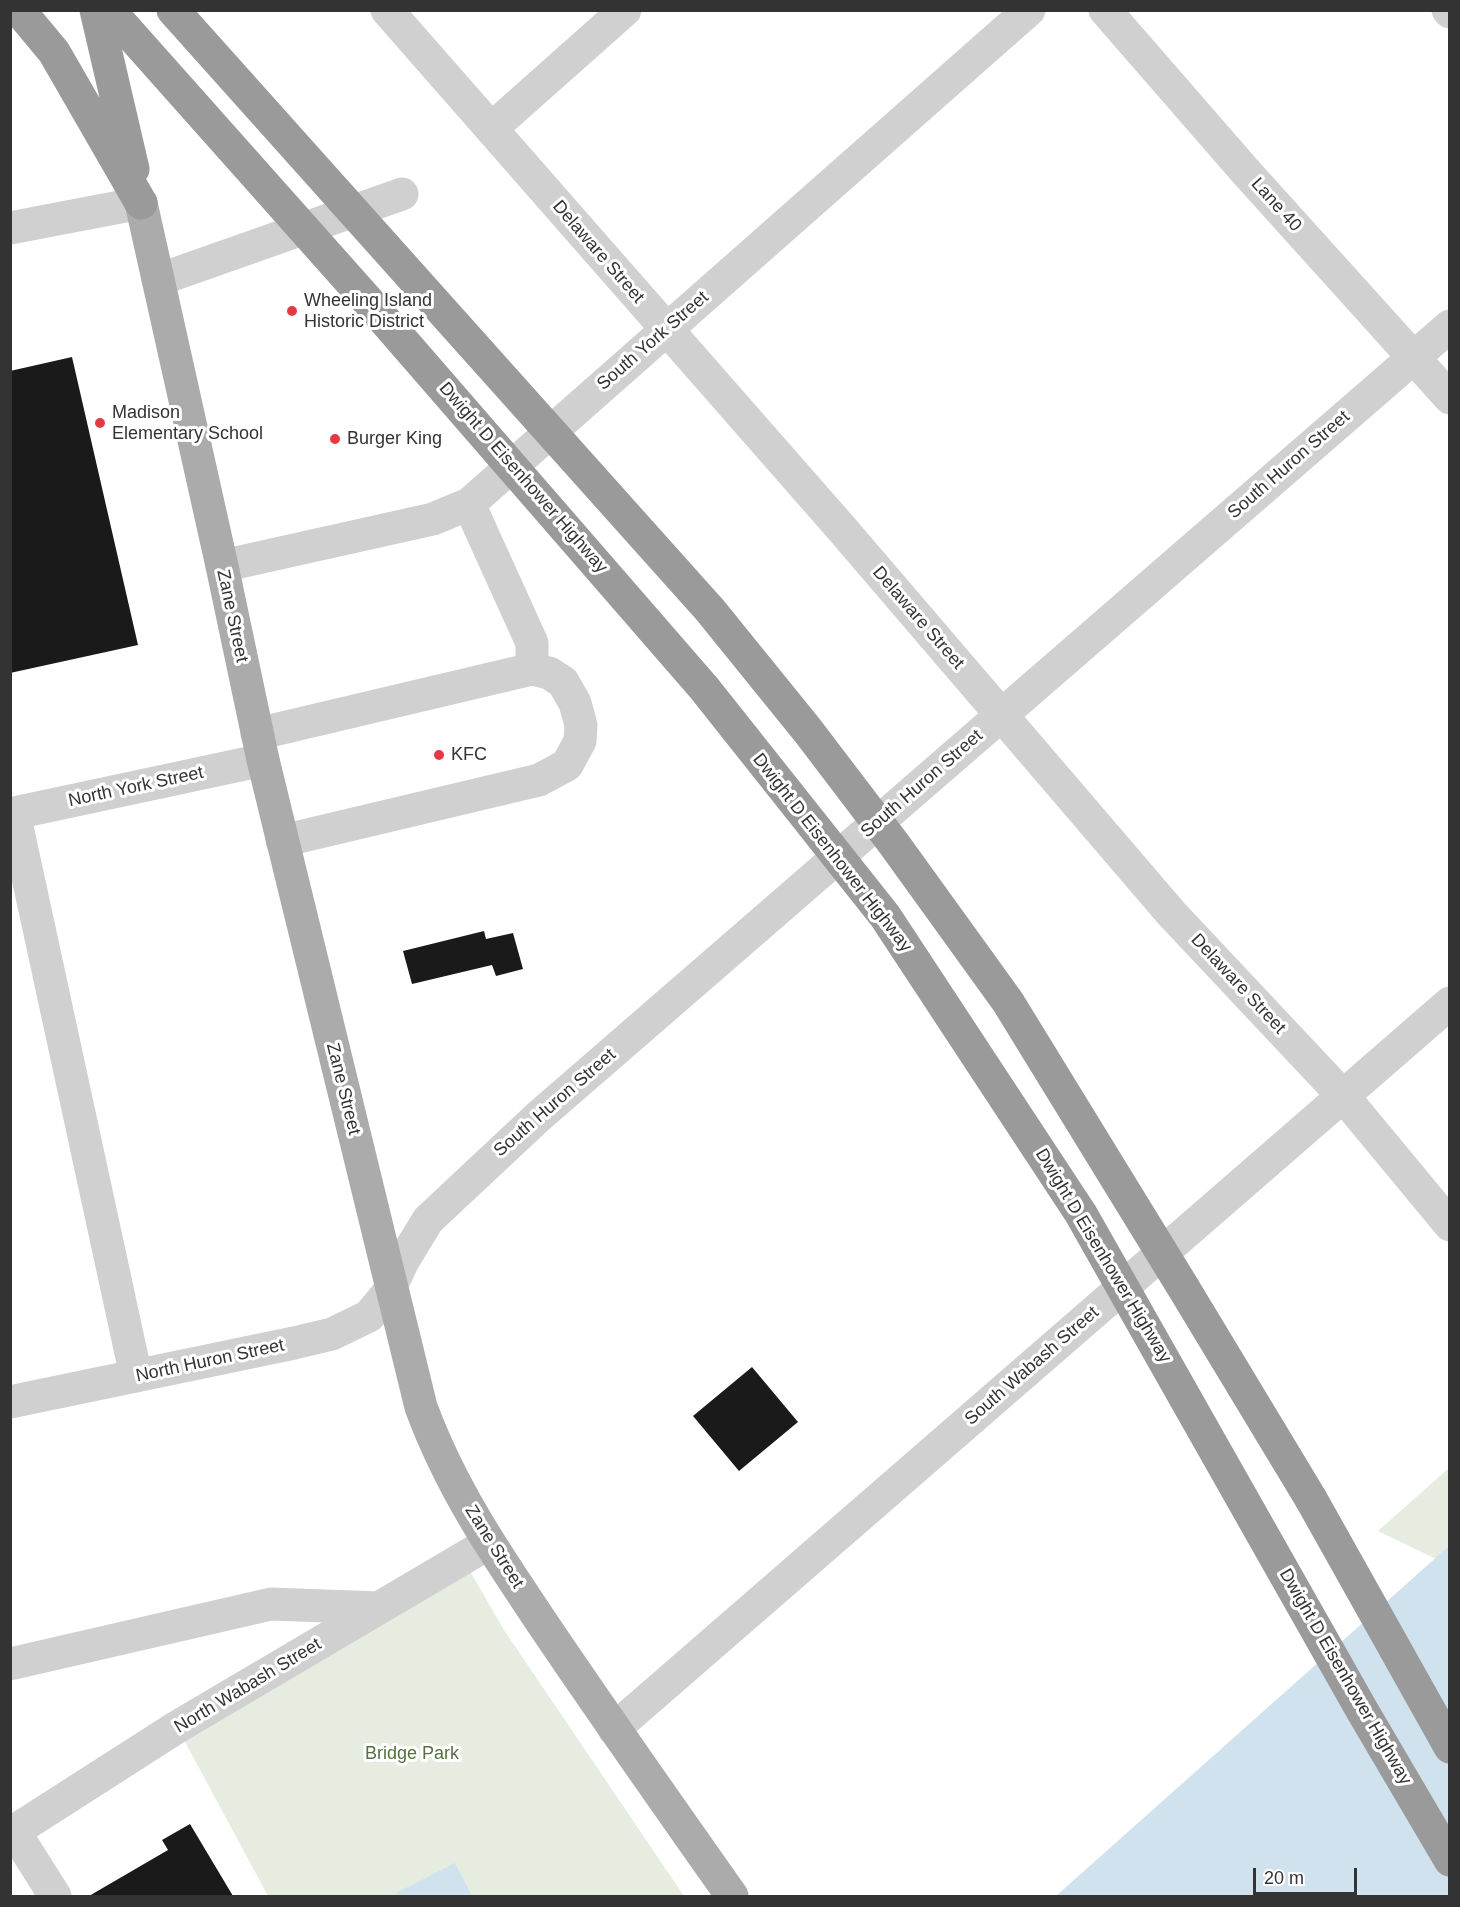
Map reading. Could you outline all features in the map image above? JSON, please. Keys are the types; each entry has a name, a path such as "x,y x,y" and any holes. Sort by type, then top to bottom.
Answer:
{"highway":[{"path":"19,10 54,52 141,203"},
{"path":"96,10 141,203"},
{"name":"Dwight D Eisenhower Highway","path":"109,10 375,309 704,688 885,916 1082,1214 1449,1860"},
{"path":"173,10 710,610 894,844 1008,1002 1184,1287 1311,1499 1449,1747"}],"main road":[{"name":"Zane Street","path":"141,203 260,747 421,1407 445,1467 489,1543 614,1729 732,1896"}],"street":[{"name":"Delaware Street","path":"387,10 842,529 1171,913 1344,1097 1449,1224"},
{"path":"490,129 625,10"},
{"name":"South York Street","path":"222,566 433,519 469,504 1029,10"},
{"name":"Lane 40","path":"1105,10 1246,172 1449,398"},
{"path":"158,280 402,194"},
{"path":"10,228 141,203"},
{"name":"South Huron Street","path":"392,1286 415,1238 441,1205 538,1117 1449,326"},
{"path":"282,841 539,780 567,765 580,741 581,725 575,702 563,682 549,674 532,669 532,643 469,504"},
{"name":"North York Street","path":"12,813 260,747 532,669"},
{"path":"12,813 136,1376"},
{"name":"South Wabash Street","path":"614,1729 1344,1097 1449,1003"},
{"name":"North Huron Street","path":"10,1402 332,1334 369,1316 380,1305 392,1286"},
{"name":"North Wabash Street","path":"12,1832 177,1727 489,1543"},
{"path":"10,1664 271,1604 380,1608"},
{"path":"12,1832 55,1896"}],"green space":[{"path":"1449,1468 1449,1546 1436,1559 1378,1531"},
{"name":"Bridge Park","path":"463,1559 504,1630 684,1896 268,1896 177,1727"}],"water":[{"path":"1449,1546 1449,1896 1056,1896"},
{"path":"455,1863 472,1896 397,1896 396,1893"}],"building":[{"path":"72,357 138,645 10,673 10,371"},
{"path":"484,931 486,939 513,933 523,969 496,976 492,965 412,984 403,951"},
{"path":"752,1367 798,1422 739,1471 693,1416"},
{"path":"190,1824 233,1896 89,1896 168,1850 162,1840"}],"place":[{"name":"Wheeling Island Historic District","path":"292,311"},
{"name":"Madison Elementary School","path":"100,423"},
{"name":"Burger King","path":"335,439"},
{"name":"KFC","path":"439,755"}]}
